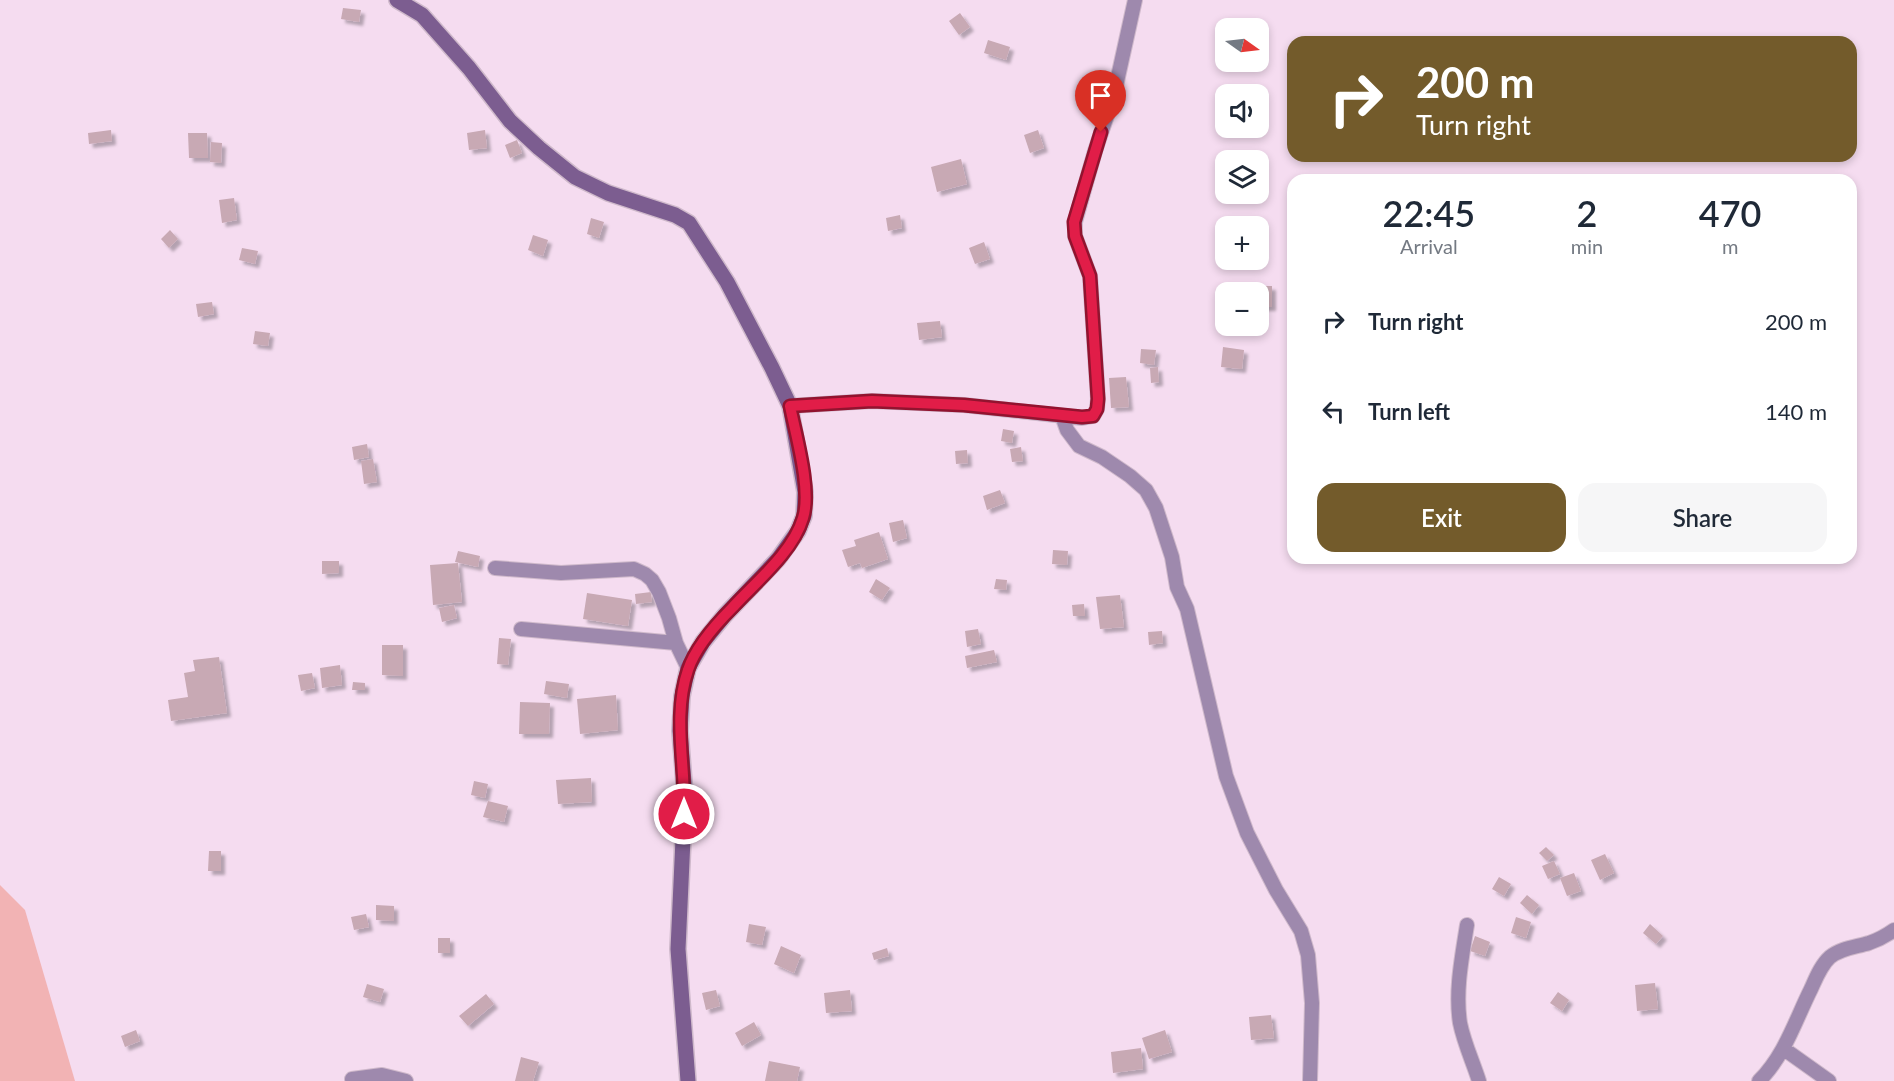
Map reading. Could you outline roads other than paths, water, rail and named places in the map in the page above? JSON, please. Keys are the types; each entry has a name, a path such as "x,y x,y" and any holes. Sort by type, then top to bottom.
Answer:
{"street":[{"path":"397,0 422,15 469,68 510,121 575,177 608,194 675,215 688,224 702,241 727,282 790,406 805,492 804,516 798,531 778,560 725,615 703,642 688,668 682,696 680,731 685,795 678,949 688,1081"},
{"path":"790,406 872,401 964,405 1062,416 1093,416 1097,409 1098,399 1090,276 1075,236 1074,222 1113,94 1135,0"},
{"path":"1062,416 1067,430 1079,446 1102,457 1130,476 1146,490 1156,508 1172,557 1177,587 1187,609 1226,776 1247,833 1276,890 1301,931 1308,955 1312,1003 1311,1081"},
{"path":"495,568 561,573 615,569 639,571 652,580 659,592 676,643 688,668"},
{"path":"522,629 676,643"},
{"path":"1467,926 1458,987 1458,1007 1461,1026 1479,1081"},
{"path":"1759,1081 1772,1068 1784,1049 1800,1011 1828,958 1839,951 1870,943 1894,930"},
{"path":"1784,1049 1829,1081"},
{"path":"352,1079 382,1076 406,1081"}]}
